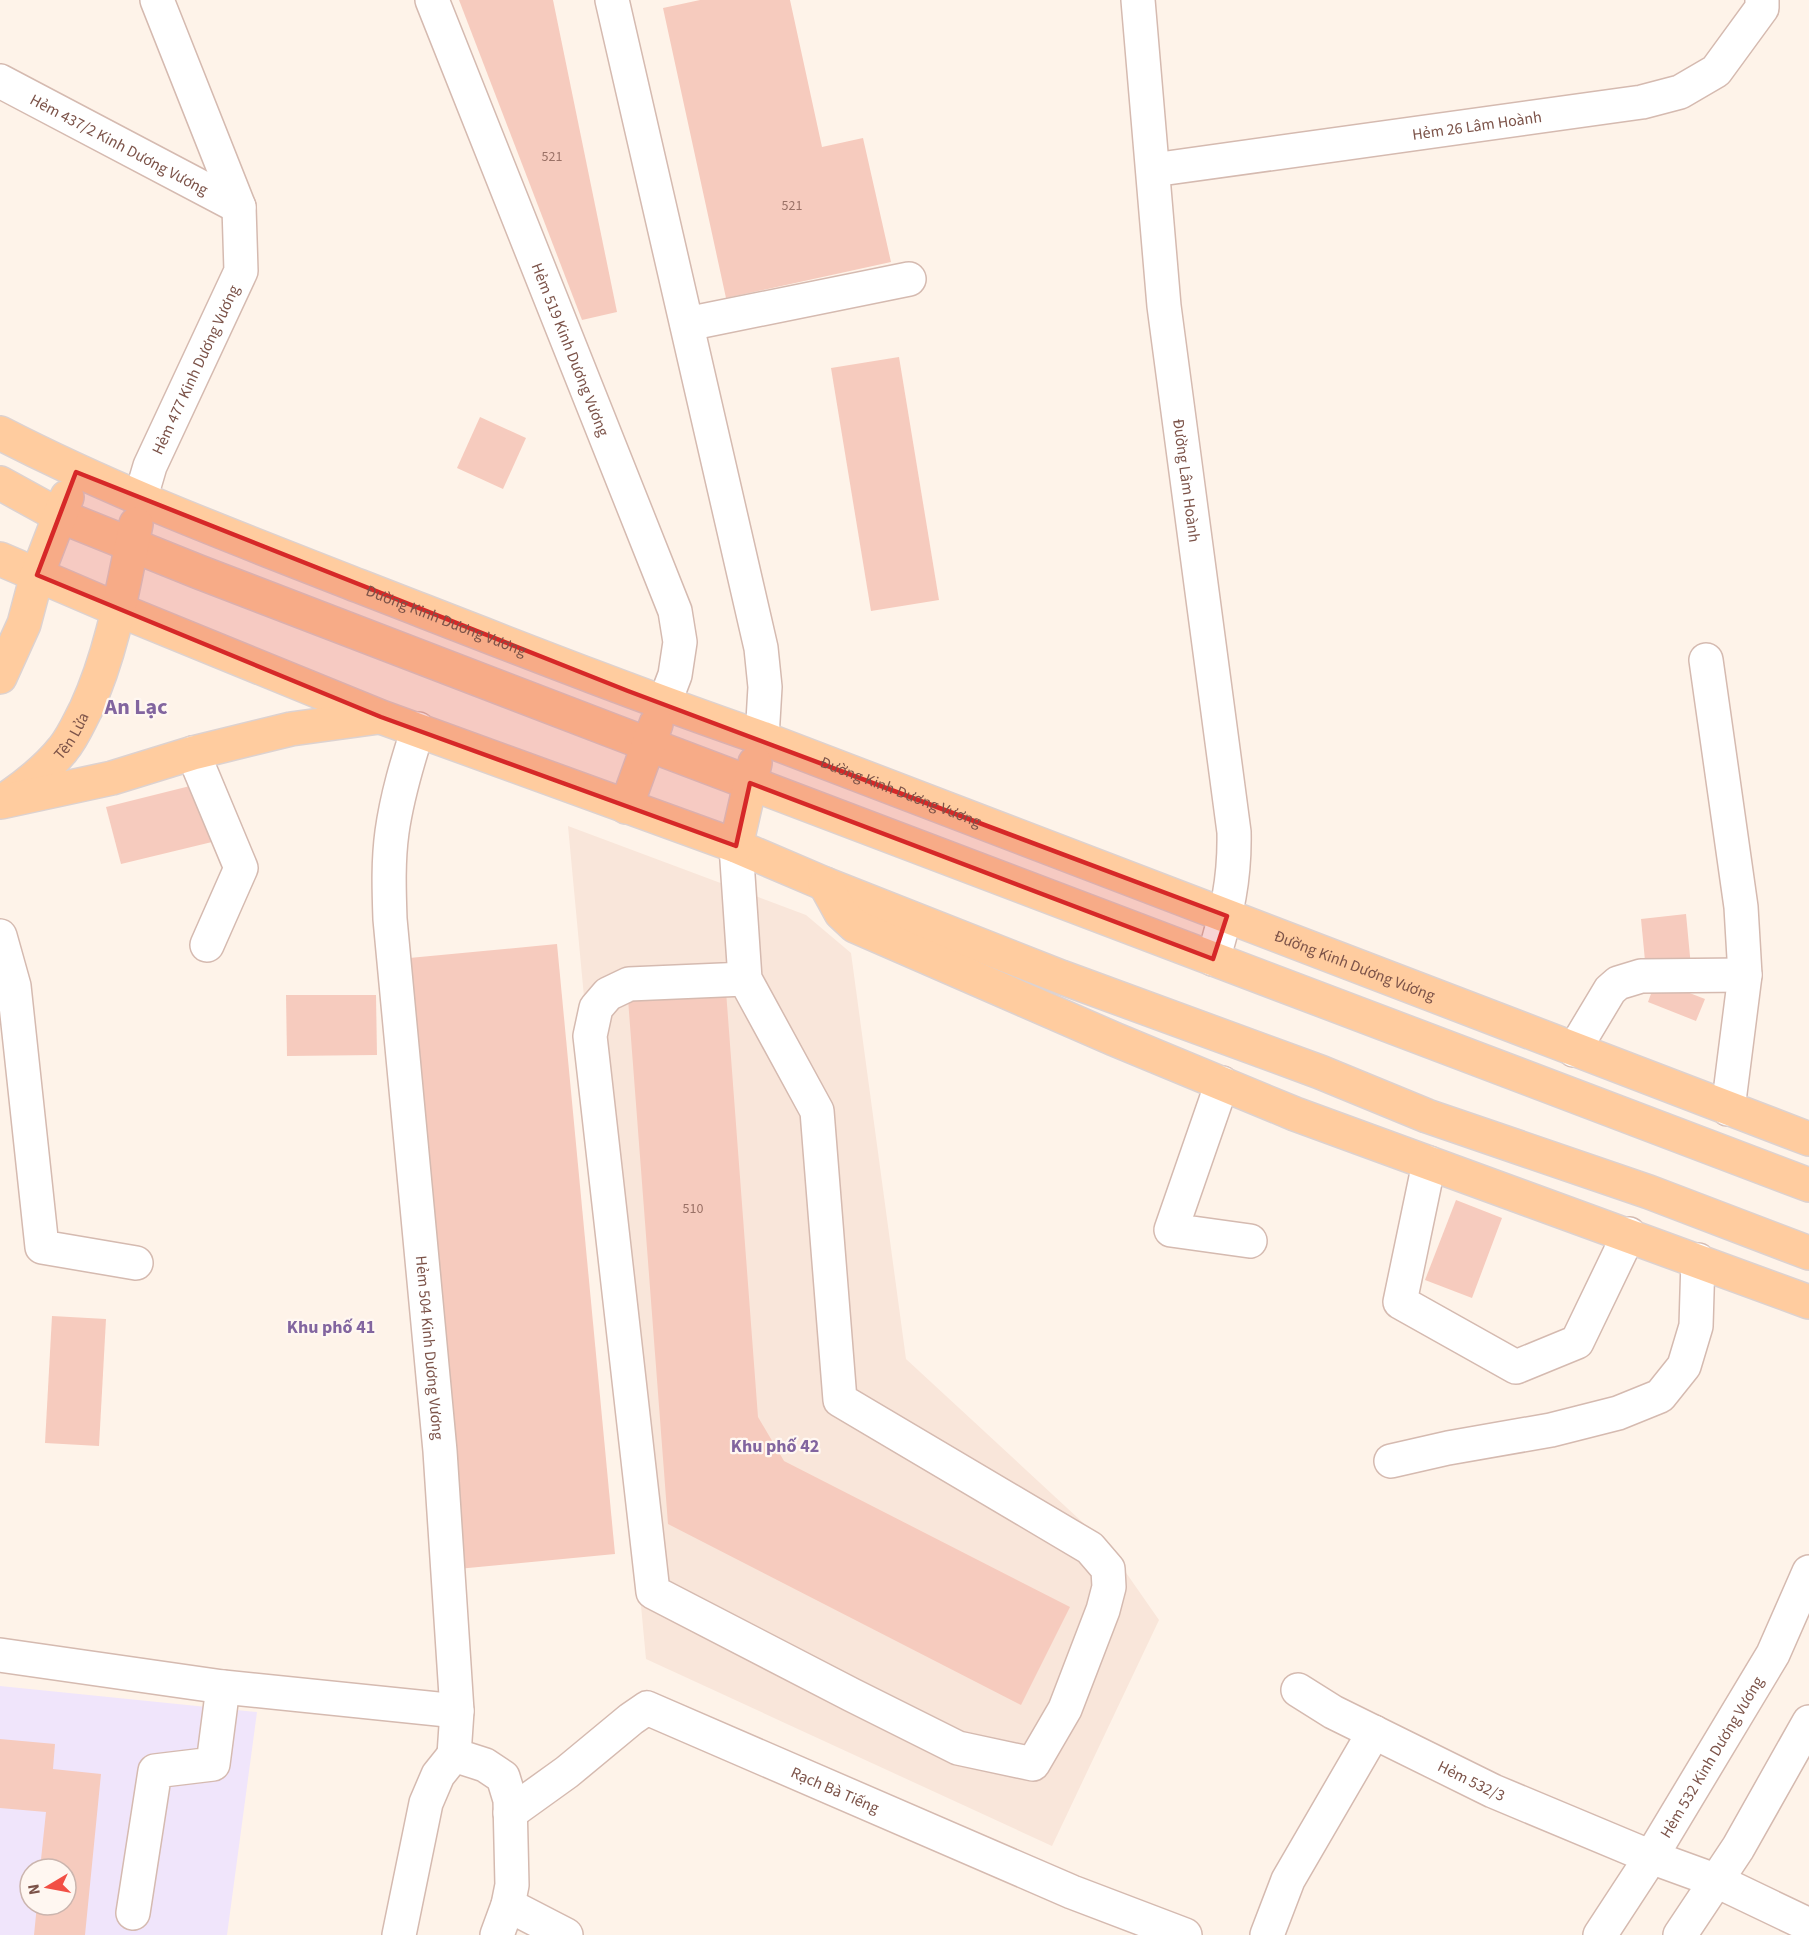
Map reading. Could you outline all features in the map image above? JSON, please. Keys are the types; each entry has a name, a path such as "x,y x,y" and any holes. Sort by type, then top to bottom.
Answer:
{"main road":[{"name":"Đường Kinh Dương Vương","path":"0,433 76,472 140,500 664,704 762,738 1728,1110 1809,1139"},
{"path":"0,677 24,624 38,575 76,472"},
{"path":"0,483 60,516 131,545 649,745 1809,1185"},
{"name":"Tên Lửa","path":"1,803 29,783 65,747 99,681 119,610 140,500"},
{"path":"0,559 381,717 736,846 825,884 1061,977 1320,1072 1427,1116 1649,1192 1809,1253"},
{"path":"626,807 664,704"},
{"path":"1,803 112,778 194,753 291,729 381,717"},
{"path":"736,846 762,738"},
{"path":"825,884 841,913 855,926 1114,1039 1295,1114 1629,1234 1809,1302"}],"street":[{"name":"Hẻm 477 Kinh Dương Vương","path":"140,500 150,466 241,271 239,207 157,0"},
{"name":"Hẻm 519 Kinh Dương Vương","path":"432,0 675,611 680,642 675,675 664,704"},
{"path":"612,0 761,648 765,687 762,738"},
{"name":"Đường Lâm Hoành","path":"1138,0 1164,306 1234,832 1235,862 1227,916 1213,959"},
{"name":"Hẻm 26 Lâm Hoành","path":"1152,170 1642,102 1680,92 1716,71 1762,4"},
{"name":"Hẻm 437/2 Kinh Dương Vương","path":"0,81 239,207"},
{"path":"687,324 909,279"},
{"path":"1706,660 1741,907 1745,975 1728,1110"},
{"name":"Hẻm 504 Kinh Dương Vương","path":"418,729 397,798 391,834 390,919 440,1451 457,1711 454,1755"},
{"path":"194,753 241,868 207,945"},
{"path":"736,846 744,979 817,1111 840,1400 1090,1548 1108,1569 1108,1587 1102,1610 1065,1709 1033,1764 958,1748 653,1592 590,1036 596,1008 608,994 629,984 744,979"},
{"path":"0,936 14,986 42,1247 136,1263"},
{"path":"1574,1050 1610,990 1618,983 1641,976 1745,975"},
{"path":"1222,1083 1172,1230 1250,1241"},
{"path":"1429,1164 1400,1302 1516,1367 1577,1342 1629,1234"},
{"path":"1391,1461 1448,1448 1551,1430 1618,1413 1660,1396 1684,1366 1696,1326 1698,1260"},
{"name":"Hẻm 532 Kinh Dương Vương","path":"1600,1935 1651,1857 1773,1654 1809,1572"},
{"path":"0,1655 223,1686 457,1711"},
{"path":"133,1913 155,1771 213,1764 223,1686"},
{"name":"Hẻm 532/3","path":"1298,1690 1333,1712 1493,1791 1651,1857 1717,1881 1809,1925"},
{"name":"Rạch Bà Tiếng","path":"510,1813 567,1772 647,1708 1072,1893 1185,1935"},
{"path":"1680,1935 1738,1848 1809,1722"},
{"path":"1267,1935 1288,1880 1374,1732"},
{"path":"399,1935 426,1803 438,1776 454,1755 485,1765 503,1777 510,1800 512,1885 508,1905 497,1935"},
{"path":"508,1905 566,1935"}],"highlighted area":[{"path":"76,472 628,691 1227,916 1213,959 750,783 736,846 381,717 37,575"}],"shaded area":[{"path":"568,826 806,915 851,953 906,1359 1106,1544 1159,1620 1052,1846 646,1659"},
{"path":"0,1686 257,1712 227,1935 0,1935"}],"building":[{"path":"459,0 553,0 617,312 582,320"},
{"path":"700,0 790,0 822,147 863,138 891,262 726,298 663,8"},
{"path":"899,357 939,600 871,611 831,368"},
{"path":"480,417 526,438 503,489 457,468"},
{"path":"198,784 212,842 121,864 106,807"},
{"path":"1686,914 1691,967 1646,971 1641,919"},
{"path":"557,944 615,1554 447,1570 388,960"},
{"path":"1656,980 1705,999 1696,1021 1648,1002"},
{"path":"726,991 758,1417 784,1461 1070,1607 1021,1705 668,1524 628,999"},
{"path":"286,995 376,995 377,1055 287,1056"},
{"path":"1456,1200 1502,1218 1472,1298 1425,1280"},
{"path":"52,1316 106,1319 99,1446 45,1443"},
{"path":"0,1739 55,1744 53,1769 101,1774 85,1935 34,1935 36,1917 78,1917 78,1857 41,1857 46,1812 0,1808"}],"district":[{"name":"An Lạc","path":"136,706"},
{"name":"Khu phố 41","path":"331,1327"},
{"name":"Khu phố 42","path":"775,1446"}]}
